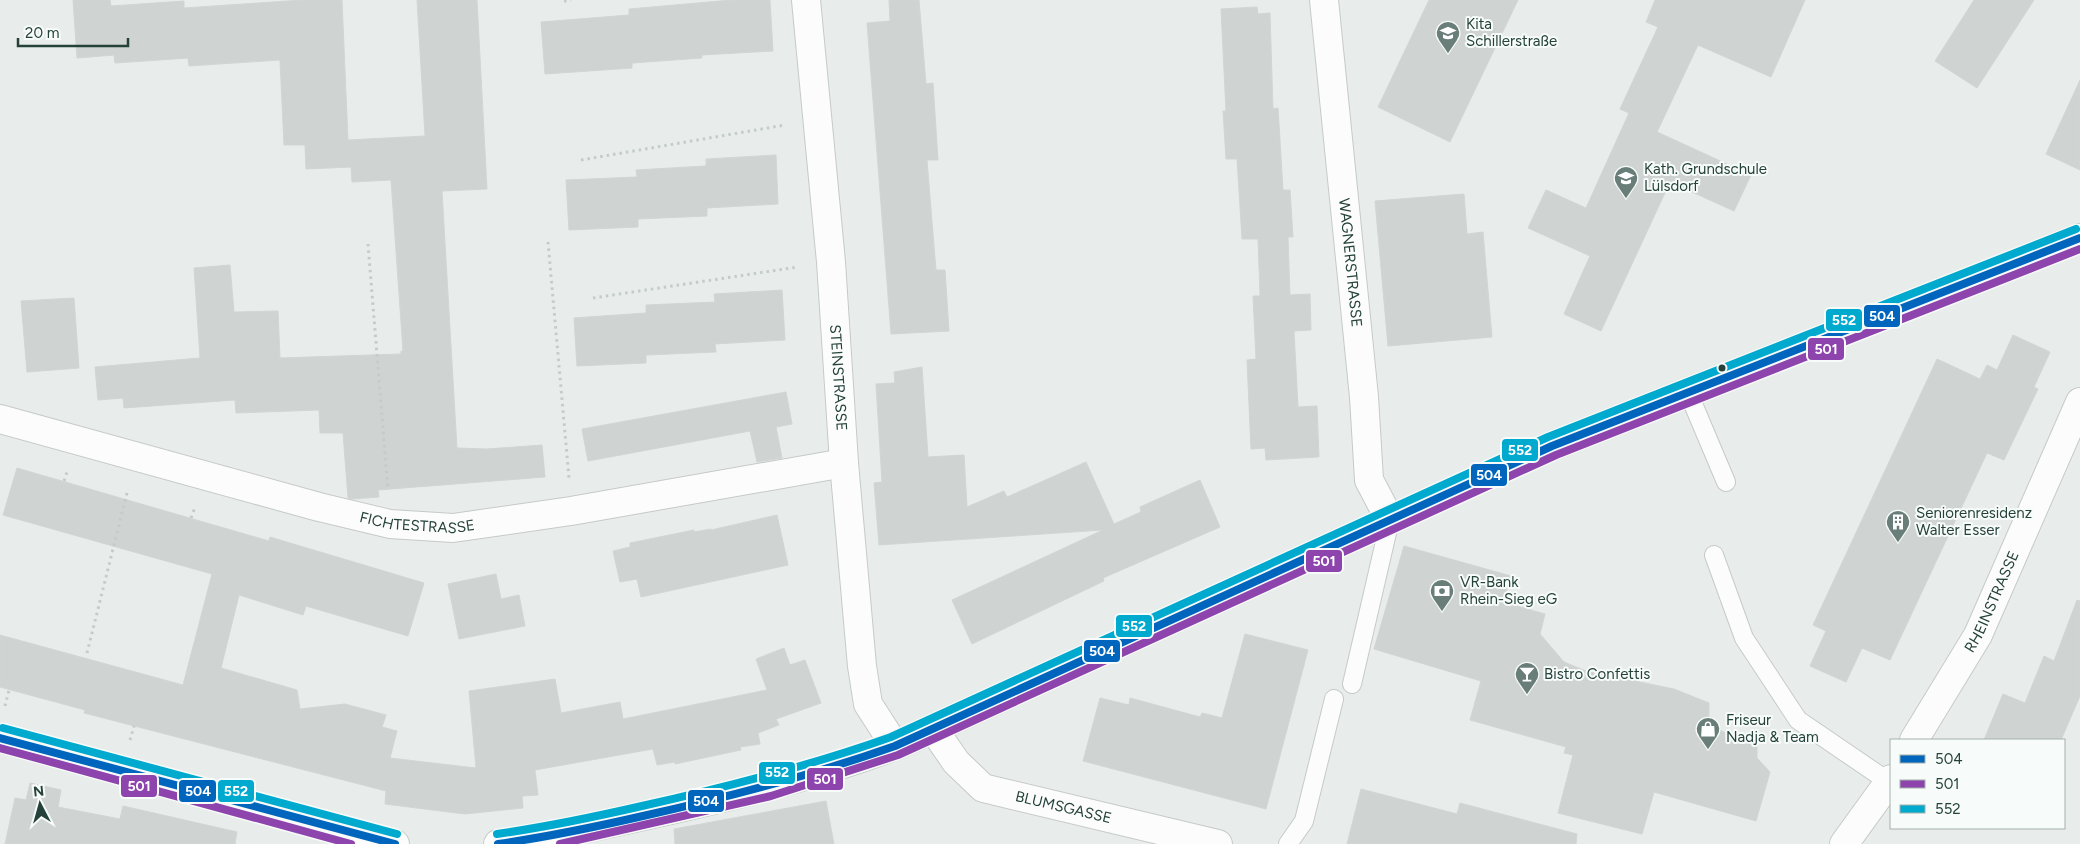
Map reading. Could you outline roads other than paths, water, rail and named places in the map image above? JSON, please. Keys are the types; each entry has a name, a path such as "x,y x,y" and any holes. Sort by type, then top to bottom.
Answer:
{"street":[{"name":"STEINSTRASSE","path":"806,0 831,262 844,463 862,666 868,704 895,746"},
{"name":"WAGNERSTRASSE","path":"1324,0 1364,397 1369,480 1390,520"},
{"path":"498,844 538,839 710,802 829,770 895,746 934,730 1552,446 2080,238"},
{"name":"RHEINSTRASSE","path":"1915,739 1978,635 2080,402"},
{"name":"FICHTESTRASSE","path":"0,419 390,524 453,528 572,511 844,463"},
{"name":"BLUMSGASSE","path":"934,730 956,762 983,788 1218,844"},
{"path":"0,738 395,844"},
{"path":"1844,844 1890,780"}],"lane":[{"path":"1688,392 1726,482"},
{"path":"1352,684 1390,520"},
{"path":"1714,555 1744,638 1798,720 1890,780"},
{"path":"1288,844 1304,822 1334,699"}],"place":[{"name":"Kita Schillerstraße","path":"1448,54"},
{"name":"Kath. Grundschule Lülsdorf","path":"1626,199"},
{"name":"Seniorenresidenz Walter Esser","path":"1898,543"},
{"name":"VR-Bank Rhein-Sieg eG","path":"1442,612"},
{"name":"Bistro Confettis","path":"1527,695"},
{"name":"Friseur Nadja & Team","path":"1708,750"}]}
